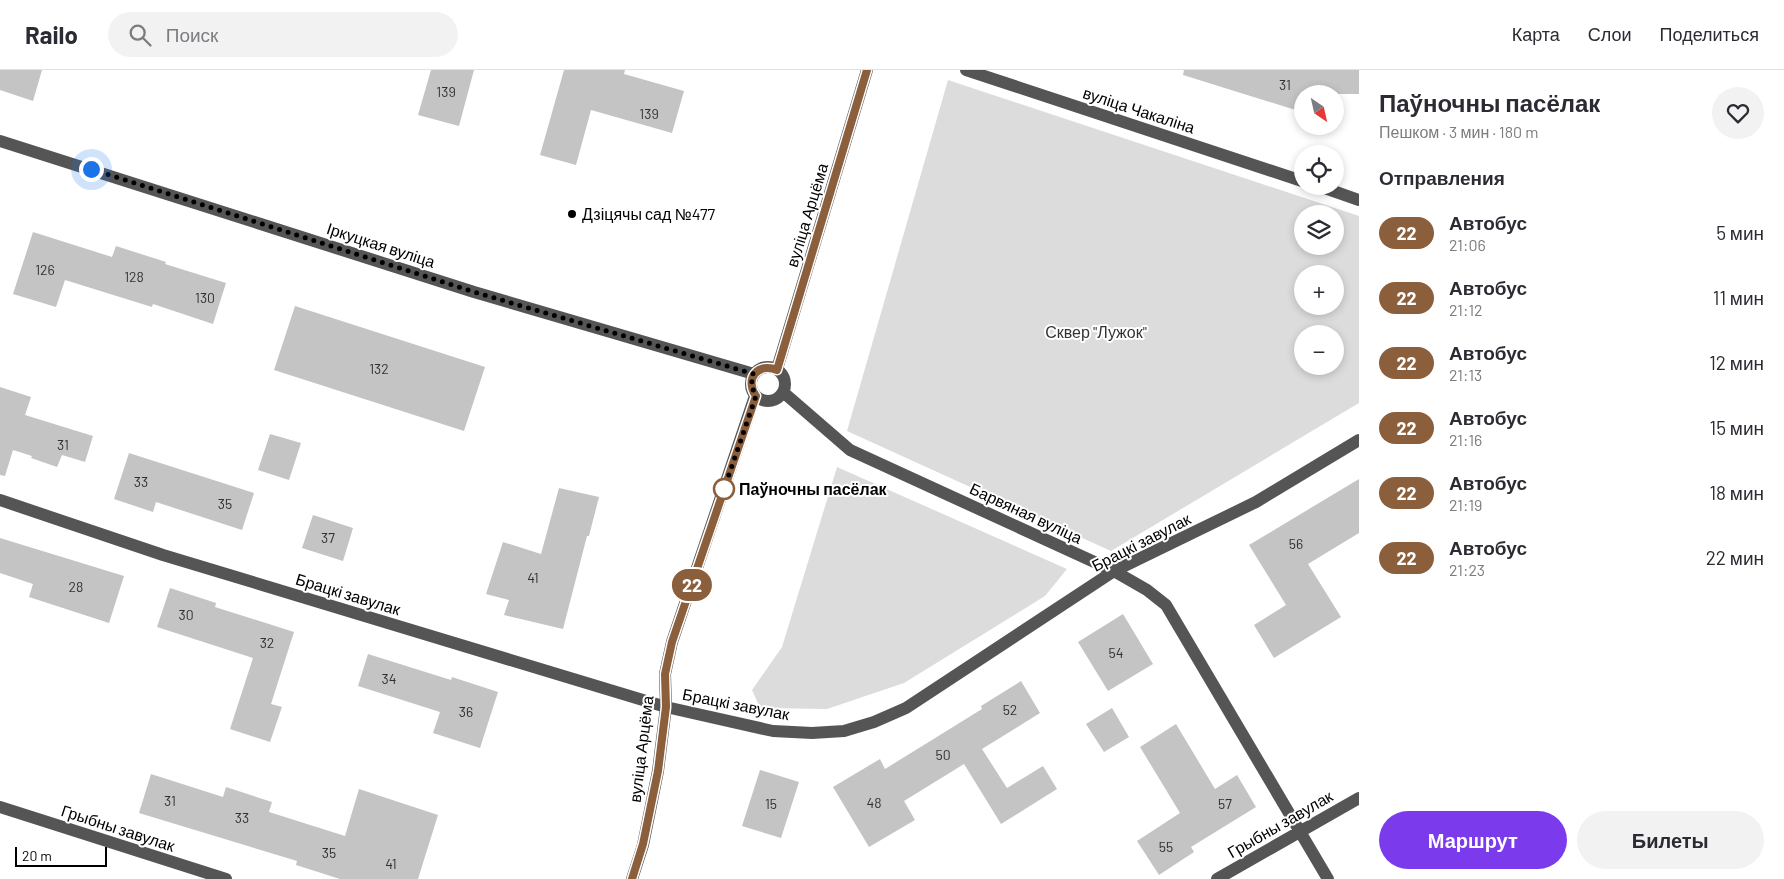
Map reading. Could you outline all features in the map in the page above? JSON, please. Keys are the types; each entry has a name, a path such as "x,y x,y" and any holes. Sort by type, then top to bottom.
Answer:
{"street":[{"name":"вуліца Арцёма","path":"777,370 867,70"},
{"name":"вуліца Чакаліна","path":"966,70 1294,178"},
{"name":"Іркуцкая вуліца","path":"0,141 474,292 754,374"},
{"path":"1344,195 1359,200"},
{"path":"767,367 777,370 785,380 783,392 780,397 770,401 760,399 756,396 751,385 754,374 767,367"},
{"name":"Барвяная вуліца","path":"783,392 850,450 1114,571 1146,590 1166,605 1328,879"},
{"name":"вуліца Арцёма","path":"632,879 643,844 658,771 666,707 665,674 672,642 756,396"},
{"name":"Брацкі завулак","path":"0,500 162,555 666,707 773,731 812,733 844,731 874,722 906,708 1114,571 1256,502 1359,440"},
{"name":"Грыбны завулак","path":"1217,879 1359,798"},
{"name":"Грыбны завулак","path":"0,807 226,879"}],"green space":[{"name":"Сквер \"Лужок\"","path":"948,80 1326,205 1294,205 1294,255 1344,255 1344,211 1359,216 1359,403 1111,551 847,431"},
{"path":"837,467 1067,569 1045,596 904,683 827,709 760,708 752,690 782,647"}],"building":[{"path":"0,70 42,70 33,101 0,90"},
{"path":"431,70 474,70 459,126 418,115"},
{"path":"564,70 625,70 624,74 684,91 672,133 591,110 576,165 540,155"},
{"path":"1184,70 1359,70 1359,94 1344,94 1344,85 1294,85 1294,110 1183,75"},
{"path":"33,232 112,257 116,246 226,283 213,324 153,304 152,307 65,280 56,307 13,294"},
{"path":"295,306 485,367 464,431 274,370"},
{"path":"0,387 31,397 25,415 93,436 85,462 62,455 57,467 13,450 5,476 0,475"},
{"path":"270,434 301,443 289,480 258,470"},
{"path":"129,453 254,493 242,530 156,502 153,512 114,499"},
{"path":"1359,479 1359,533 1308,564 1341,617 1274,658 1254,625 1286,605 1249,545"},
{"path":"559,488 599,497 563,629 504,615 509,600 486,594 503,542 541,554"},
{"path":"313,515 353,528 343,561 302,548"},
{"path":"0,538 124,576 109,623 29,597 33,584 0,573"},
{"path":"170,588 216,603 215,607 294,632 271,704 282,707 270,742 230,729 253,658 157,627"},
{"path":"1123,614 1153,664 1108,691 1078,642"},
{"path":"368,654 451,680 452,677 498,692 480,748 433,733 440,712 358,686"},
{"path":"1021,681 1040,713 982,749 1007,788 1043,766 1057,789 1001,824 964,764 904,801 915,820 869,847 833,787 880,759 885,769 982,709 981,706"},
{"path":"1112,708 1129,737 1104,752 1086,724"},
{"path":"1176,724 1215,789 1237,775 1256,807 1191,847 1194,852 1159,875 1137,841 1180,813 1140,747"},
{"path":"760,770 799,782 781,838 742,826"},
{"path":"151,774 223,797 226,787 272,802 269,812 345,836 359,789 438,815 418,879 340,879 296,865 297,861 139,813"}],"bus line":[{"name":"22","path":"632,879 643,844 658,771 666,707 665,674 672,642 756,396 752,391 752,379 754,374 762,368 767,367 777,370 867,70"}],"place":[{"name":"Дзіцячы сад №477","path":"572,214"},
{"name":"Паўночны пасёлак","path":"724,489"}],"route":[{"path":"91,169 474,292 754,374 751,385 752,391 756,396 724,489"}]}
